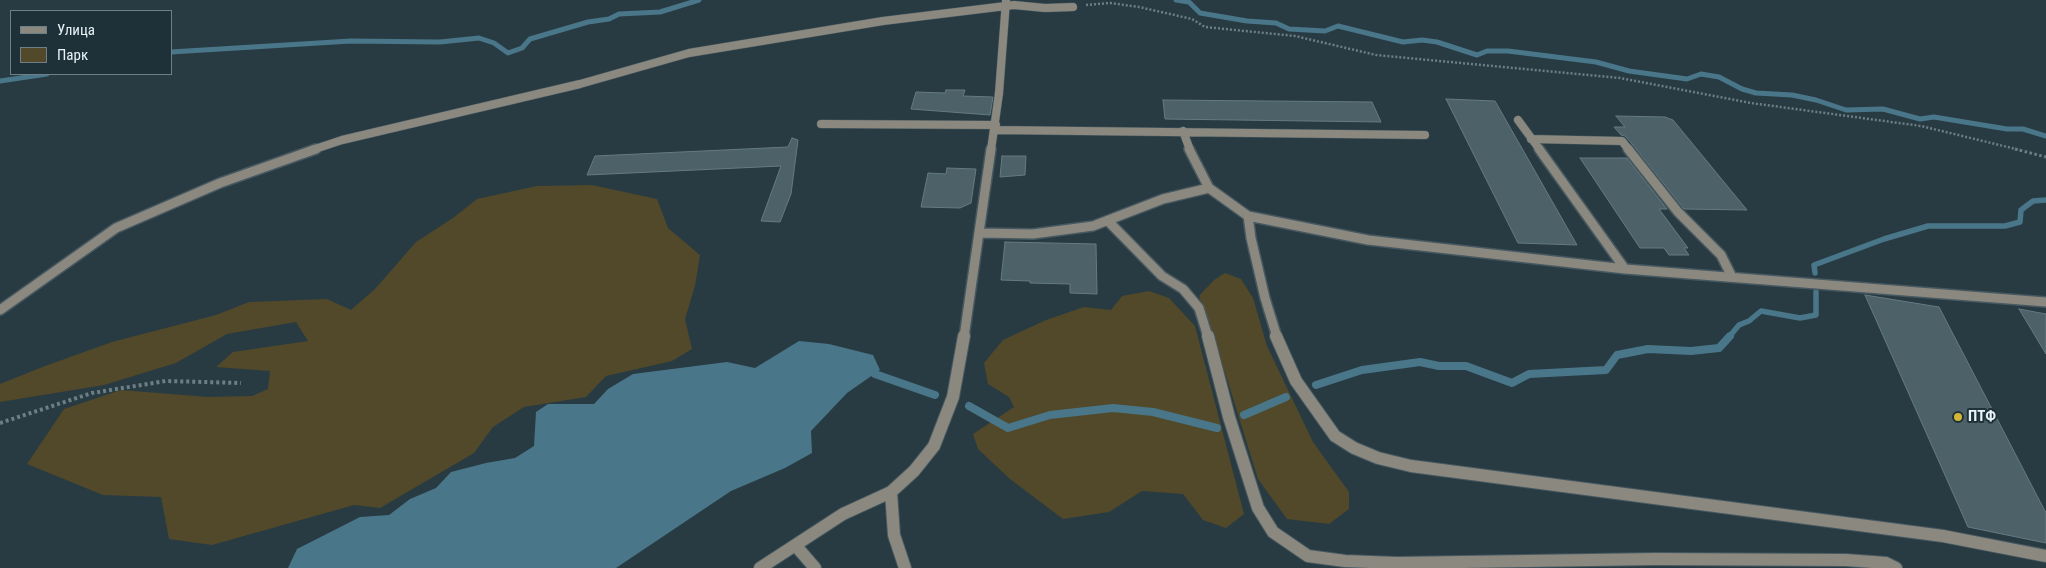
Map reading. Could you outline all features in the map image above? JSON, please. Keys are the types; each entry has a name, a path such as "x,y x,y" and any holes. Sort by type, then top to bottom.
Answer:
{"street":[{"path":"760,568 843,514 891,492 914,471 934,446 953,397 980,233 999,93 1006,3"},
{"path":"0,310 116,228 220,183 342,140 580,84 689,54 884,21 1006,3 1072,7"},
{"path":"1518,120 1625,268"},
{"path":"821,124 1425,136"},
{"path":"1183,131 1191,154 1209,188 1248,216 1368,240 1625,268 2046,302"},
{"path":"1531,139 1622,141 1678,212 1721,255 1732,277"},
{"path":"980,233 1013,235 1065,231 1093,226 1163,200 1209,188"},
{"path":"1248,216 1250,238 1278,341 1296,380 1335,436 1354,448 1378,458 1411,466 1943,536 2046,556"},
{"path":"1108,221 1162,276 1183,290 1199,308 1208,332 1229,418 1258,508 1273,532 1308,556 1345,561 1450,565 1655,559 1846,560 1886,563 1896,568"},
{"path":"891,492 894,535 905,568"},
{"path":"796,546 815,568"}],"path":[{"path":"1072,7 1110,3 1192,20 1205,27 1295,36 1376,55 1620,78 1751,103 1921,126 2046,157"},
{"path":"0,423 23,418 92,392 166,381 241,383"}],"green space":[{"path":"592,185 657,199 668,228 700,255 695,286 685,319 692,349 672,361 606,376 586,397 524,407 493,427 474,453 380,508 354,505 212,545 169,539 161,497 103,495 27,464 64,409 121,390 208,397 252,396 268,389 270,371 216,367 233,352 308,341 296,322 227,334 176,363 104,385 0,402 0,384 112,342 216,315 249,302 327,299 351,310 375,289 416,242 453,218 477,199 537,186"},
{"path":"1225,273 1241,279 1253,298 1267,346 1313,442 1349,492 1349,509 1329,524 1287,519 1258,479 1199,296 1214,280"},
{"path":"1149,291 1169,298 1195,326 1244,514 1226,528 1203,520 1183,494 1142,491 1109,512 1063,519 1010,479 978,449 973,434 1014,407 1009,397 988,384 984,363 1003,340 1046,320 1084,307 1111,310 1122,296"}],"water":[{"path":"799,341 829,344 873,355 880,370 847,393 811,431 812,453 785,468 731,491 616,568 288,568 297,549 360,517 389,515 410,499 436,488 451,472 515,458 534,446 536,412 548,404 594,404 608,389 633,374 727,362 755,368"}],"building":[{"path":"946,90 965,90 963,96 993,97 990,115 911,109 916,92 945,93"},
{"path":"1446,99 1495,101 1577,245 1518,243"},
{"path":"1163,100 1372,102 1381,122 1165,119"},
{"path":"1616,116 1665,117 1673,120 1747,210 1684,209 1633,145 1614,127 1625,127"},
{"path":"792,138 798,140 791,194 780,222 761,221 781,166 587,175 595,156 788,147"},
{"path":"1002,156 1026,156 1025,175 1000,177"},
{"path":"1580,158 1627,158 1667,209 1659,209 1688,248 1684,248 1689,255 1669,255 1664,248 1640,248"},
{"path":"947,168 976,169 971,203 960,208 921,207 928,173 946,174"},
{"path":"1005,242 1096,244 1097,294 1070,293 1070,284 1001,280"},
{"name":"ПТФ","path":"1865,295 1939,307 2046,513 2046,543 1968,527"},
{"path":"2019,309 2046,314 2046,354"}],"waterway":[{"path":"172,52 351,41 440,42 479,38 494,43 508,53 522,48 530,39 588,22 609,19 619,14 660,12 699,0"},
{"path":"1176,0 1189,2 1200,13 1247,21 1276,23 1289,29 1325,31 1338,26 1403,42 1422,40 1437,42 1477,55 1487,51 1508,51 1596,62 1629,71 1687,79 1701,74 1719,77 1742,89 1756,93 1792,95 1816,100 1846,110 1883,109 1920,119 1934,117 2007,129 2023,129 2046,136"},
{"path":"0,81 40,75"},
{"path":"1815,273 1814,265 1884,239 1928,226 2005,226 2020,222 2021,210 2033,201 2046,200"},
{"path":"1729,337 1739,325 1749,321 1761,311 1800,318 1816,315 1816,292"},
{"path":"1316,385 1362,370 1420,362 1439,366 1466,366 1512,383 1529,374 1606,370 1617,355 1648,349 1691,351 1719,348 1730,336"},
{"path":"875,374 935,395"},
{"path":"1244,415 1286,397"},
{"path":"969,406 1008,428 1050,415 1113,408 1153,412 1217,428"}],"place":[{"name":"ПТФ","path":"1958,417"}]}
